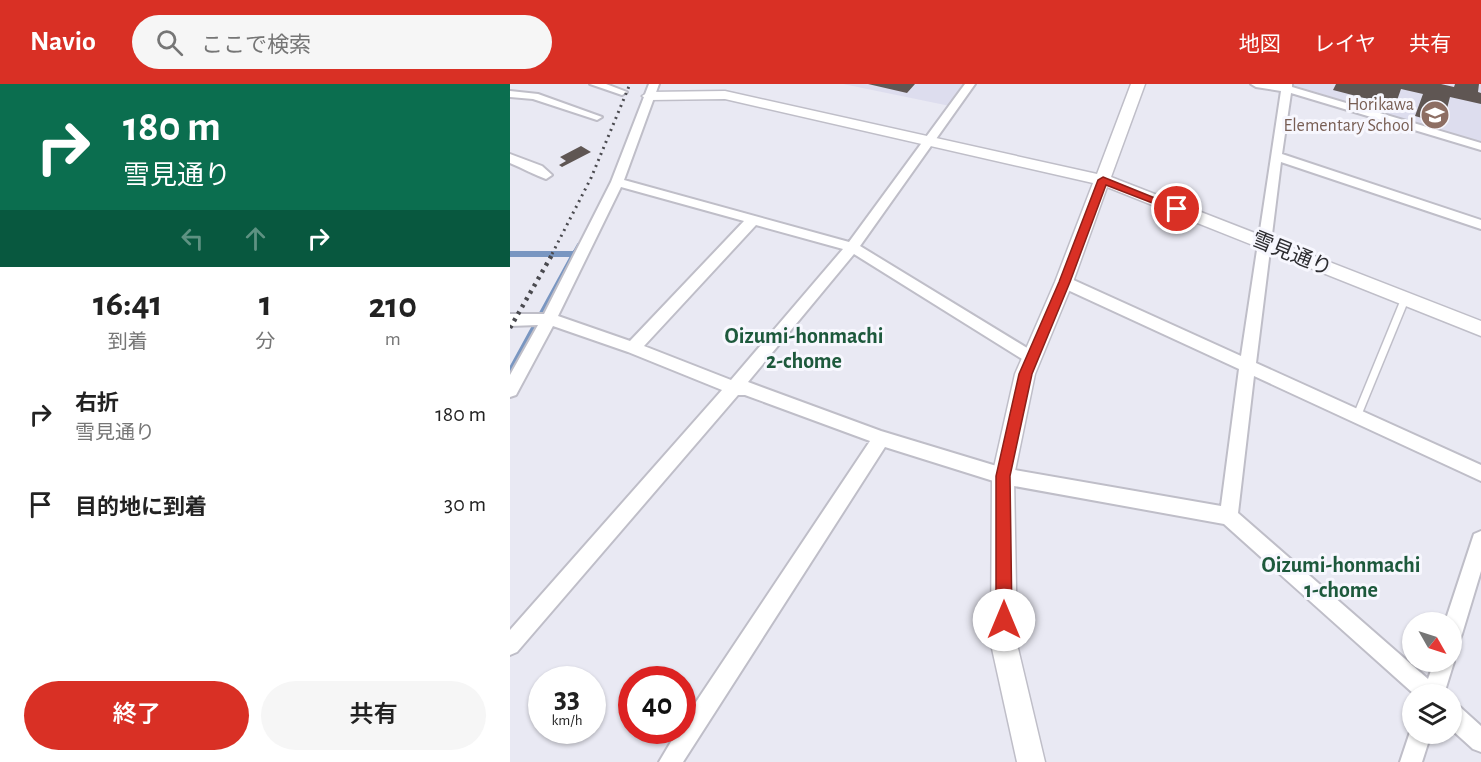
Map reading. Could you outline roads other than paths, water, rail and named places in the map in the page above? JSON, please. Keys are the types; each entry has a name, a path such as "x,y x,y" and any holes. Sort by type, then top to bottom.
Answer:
{"street":[{"path":"512,96 524,84"},
{"path":"595,84 622,92"},
{"path":"510,645 734,388 852,247 931,141 970,84"},
{"path":"1031,762 1004,644 1003,476 1025,374 1064,282 1138,84"},
{"path":"1256,84 1287,86 1481,147"},
{"path":"1229,516 1263,242 1287,86"},
{"path":"510,390 549,319 617,182 647,91"},
{"name":"雪見通り","path":"647,91 725,95 1103,180 1481,329"},
{"path":"512,96 534,96 597,117"},
{"path":"1276,156 1481,225"},
{"path":"510,158 518,164 538,167 546,175"},
{"path":"617,182 852,247 1032,358"},
{"path":"633,348 754,219"},
{"path":"1064,282 1481,473"},
{"path":"510,320 549,319 633,348 734,388 745,388 881,438 1003,476 1229,516 1418,684"},
{"path":"670,762 881,438"},
{"path":"1459,612 1481,540"},
{"path":"1462,725 1481,741"},
{"path":"1411,762 1417,744"}],"lane":[{"path":"1357,416 1405,299"}],"waterway":[{"path":"574,254 579,245"},
{"path":"510,254 574,254"},
{"path":"510,372 574,254"}],"railway":[{"path":"552,254 591,178 630,84"},
{"path":"510,328 553,253"}],"place":[{"name":"Horikawa Elementary School","path":"1435,115"}],"district":[{"name":"Oizumi-honmachi 2-chome","path":"804,348"},
{"name":"Oizumi-honmachi 1-chome","path":"1341,578"}]}
